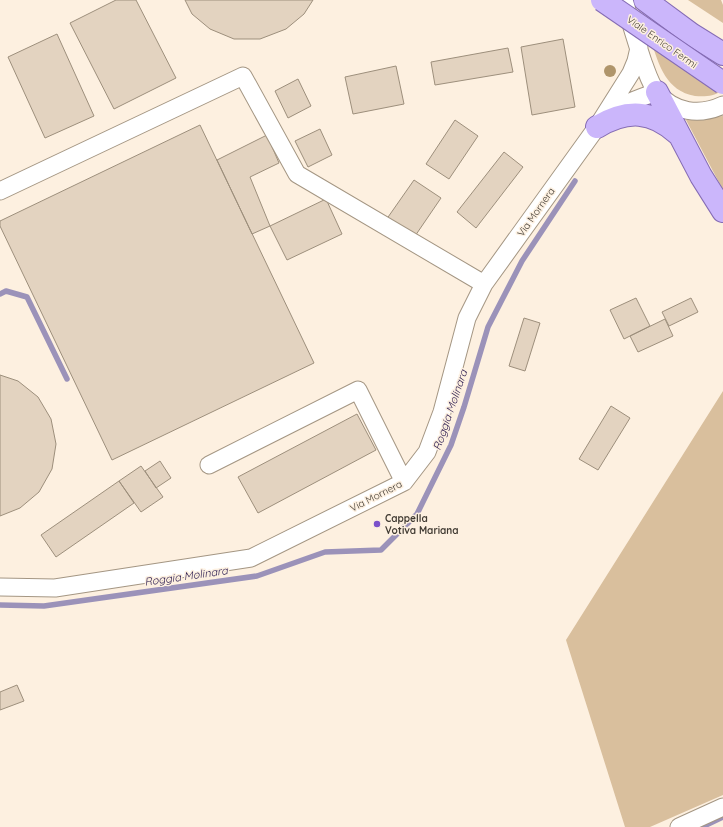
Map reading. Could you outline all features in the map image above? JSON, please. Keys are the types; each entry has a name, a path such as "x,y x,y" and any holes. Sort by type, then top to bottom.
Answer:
{"main road":[{"name":"Viale Enrico Fermi","path":"602,0 723,83"},
{"path":"645,0 691,34 723,54"},
{"path":"657,92 701,176 723,211"},
{"path":"597,127 606,121 618,117 640,114 660,120 678,134"}],"street":[{"path":"627,5 650,81 657,92 672,105 686,111 709,111 723,104"},
{"path":"597,127 631,73 639,48"},
{"path":"0,191 243,76 297,174 484,284"},
{"path":"597,127 605,117 625,103 657,92"},
{"name":"Via Mornera","path":"0,587 55,588 252,558 404,482 427,452 442,412 467,318 484,284 597,127"},
{"path":"209,464 358,390 404,482"},
{"path":"678,827 723,807"}],"shaded area":[{"path":"688,0 721,0 723,5 723,23"},
{"path":"651,41 722,91 712,95 695,96 677,89 665,76"},
{"path":"723,116 723,190 686,120"},
{"path":"723,391 723,795 650,827 625,827 566,640"}],"building":[{"path":"116,0 136,0 176,78 114,109 70,23"},
{"path":"185,0 313,0 304,14 286,29 260,39 234,39 210,29 192,14"},
{"path":"57,34 94,116 45,138 8,57"},
{"path":"563,39 575,107 532,115 521,47"},
{"path":"508,48 513,72 435,85 431,62"},
{"path":"396,66 404,104 353,114 345,77"},
{"path":"298,79 311,106 288,118 275,91"},
{"path":"455,120 478,136 449,179 426,164"},
{"path":"200,125 314,363 112,460 0,226 0,221"},
{"path":"320,129 332,155 308,167 295,141"},
{"path":"267,135 279,163 250,177 270,226 252,234 217,160"},
{"path":"504,152 523,167 476,228 457,212"},
{"path":"414,180 441,198 413,239 386,220"},
{"path":"326,199 342,234 287,260 270,226"},
{"path":"636,298 650,326 624,339 610,310"},
{"path":"691,298 698,312 669,326 662,312"},
{"path":"524,318 540,323 525,371 509,366"},
{"path":"665,319 673,336 638,352 630,336"},
{"path":"0,375 18,381 38,397 51,419 56,444 52,469 39,492 20,508 0,516"},
{"path":"611,406 630,418 598,470 579,459"},
{"path":"357,414 376,450 258,513 238,477"},
{"path":"160,461 171,478 156,488 145,471"},
{"path":"141,466 163,497 141,512 119,481"},
{"path":"119,481 134,503 56,557 41,535"},
{"path":"17,685 24,701 0,710 0,692"}],"waterway":[{"name":"Roggia Molinara","path":"0,605 44,606 257,576 325,552 381,550 417,514 451,445 488,327 522,261 575,181"},
{"path":"0,294 6,291 27,297 67,379"},
{"path":"702,827 723,817"}],"place":[{"name":"Cappella Votiva Mariana","path":"377,524"}]}
